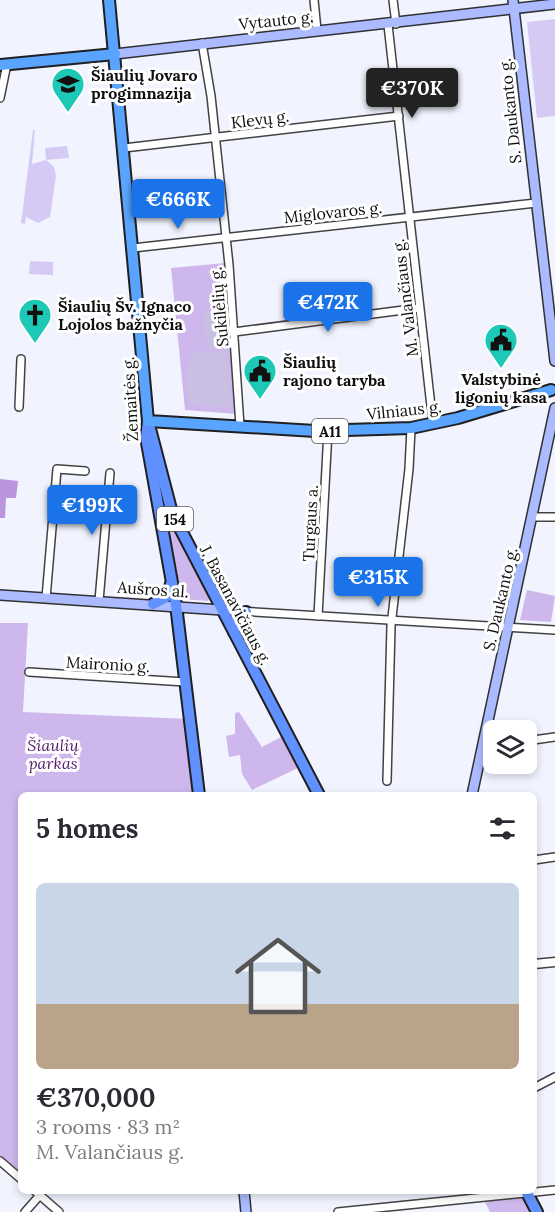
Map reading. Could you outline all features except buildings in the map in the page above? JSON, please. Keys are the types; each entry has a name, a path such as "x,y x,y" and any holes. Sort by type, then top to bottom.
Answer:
{"highway":[{"name":"Žemaitės g.","path":"109,0 148,421"},
{"name":"Vytauto g.","path":"4,65 115,54"},
{"name":"Vilniaus g.","path":"148,421 328,431 411,428 433,424 554,389"}],"main road":[{"name":"Vytauto g.","path":"115,54 317,30 392,24 514,4 555,4"},
{"name":"S. Daukanto g.","path":"514,4 555,361"},
{"name":"S. Daukanto g.","path":"488,720 555,408"},
{"name":"Žemaitės g.","path":"148,421 147,446 172,578 199,792"},
{"name":"J. Basanavičiaus g.","path":"148,421 172,513 317,792"},
{"path":"153,604 166,597 172,578"},
{"name":"Aušros al.","path":"0,595 176,605 222,610"},
{"path":"234,633 237,619 246,612"},
{"name":"S. Daukanto g.","path":"473,792 483,744"},
{"path":"244,1194 246,1212"},
{"path":"527,1194 537,1212"}],"street":[{"path":"314,0 317,30"},
{"name":"M. Valančiaus g.","path":"393,0 392,24 399,116 433,424"},
{"name":"Sukilėlių g.","path":"202,43 211,96 226,237 240,426"},
{"path":"0,98 4,65"},
{"name":"Klevų g.","path":"124,148 399,116"},
{"name":"Miglovaros g.","path":"133,248 536,203"},
{"path":"234,332 420,308"},
{"path":"19,408 21,359"},
{"path":"387,781 392,621 410,469 411,428"},
{"name":"Turgaus a.","path":"318,616 328,431"},
{"path":"46,598 57,469 85,471"},
{"path":"99,601 110,473"},
{"path":"533,517 555,517"},
{"name":"Aušros al.","path":"222,610 555,630"},
{"name":"Maironio g.","path":"28,672 185,682"},
{"path":"537,739 555,737"},
{"path":"537,860 555,857"},
{"path":"537,964 555,962"},
{"path":"537,1086 555,1077"},
{"path":"0,1161 18,1176"},
{"path":"537,1191 555,1190"},
{"path":"25,1212 37,1194"},
{"path":"39,1194 59,1212"},
{"path":"338,1212 399,1209 511,1194"}],"green space":[{"path":"225,263 237,414 185,410 171,268"},
{"path":"168,514 210,597 208,601 181,599 178,596"},
{"path":"527,590 555,596 551,622 520,620"},
{"name":"Šiaulių parkas","path":"0,623 28,623 23,712 190,719 199,792 18,792 18,1176 0,1161"},
{"path":"239,712 262,747 283,736 300,767 252,790 242,774 240,755 229,757 226,736 235,734 235,713"},
{"path":"520,1195 529,1212 490,1212 485,1202"}],"shaded area":[{"path":"555,19 555,116 537,118 527,22"},
{"path":"33,130 35,130 32,164 46,160 54,167 56,176 50,217 38,223 26,217 25,224 21,223"},
{"path":"67,146 69,158 46,160 45,148"},
{"path":"30,261 53,262 53,275 29,274"},
{"path":"223,310 226,339 220,346 207,348 204,312"},
{"path":"227,350 231,407 189,405 186,376 192,353"},
{"path":"0,479 18,481 16,498 6,498 5,518 0,518"}],"place":[{"name":"Šiaulių Jovaro progimnazija","path":"68,113"},
{"name":"Šiaulių Šv. Ignaco Lojolos bažnyčia","path":"35,344"},
{"name":"Valstybinė ligonių kasa","path":"501,369"},
{"name":"Šiaulių rajono taryba","path":"260,400"}]}
